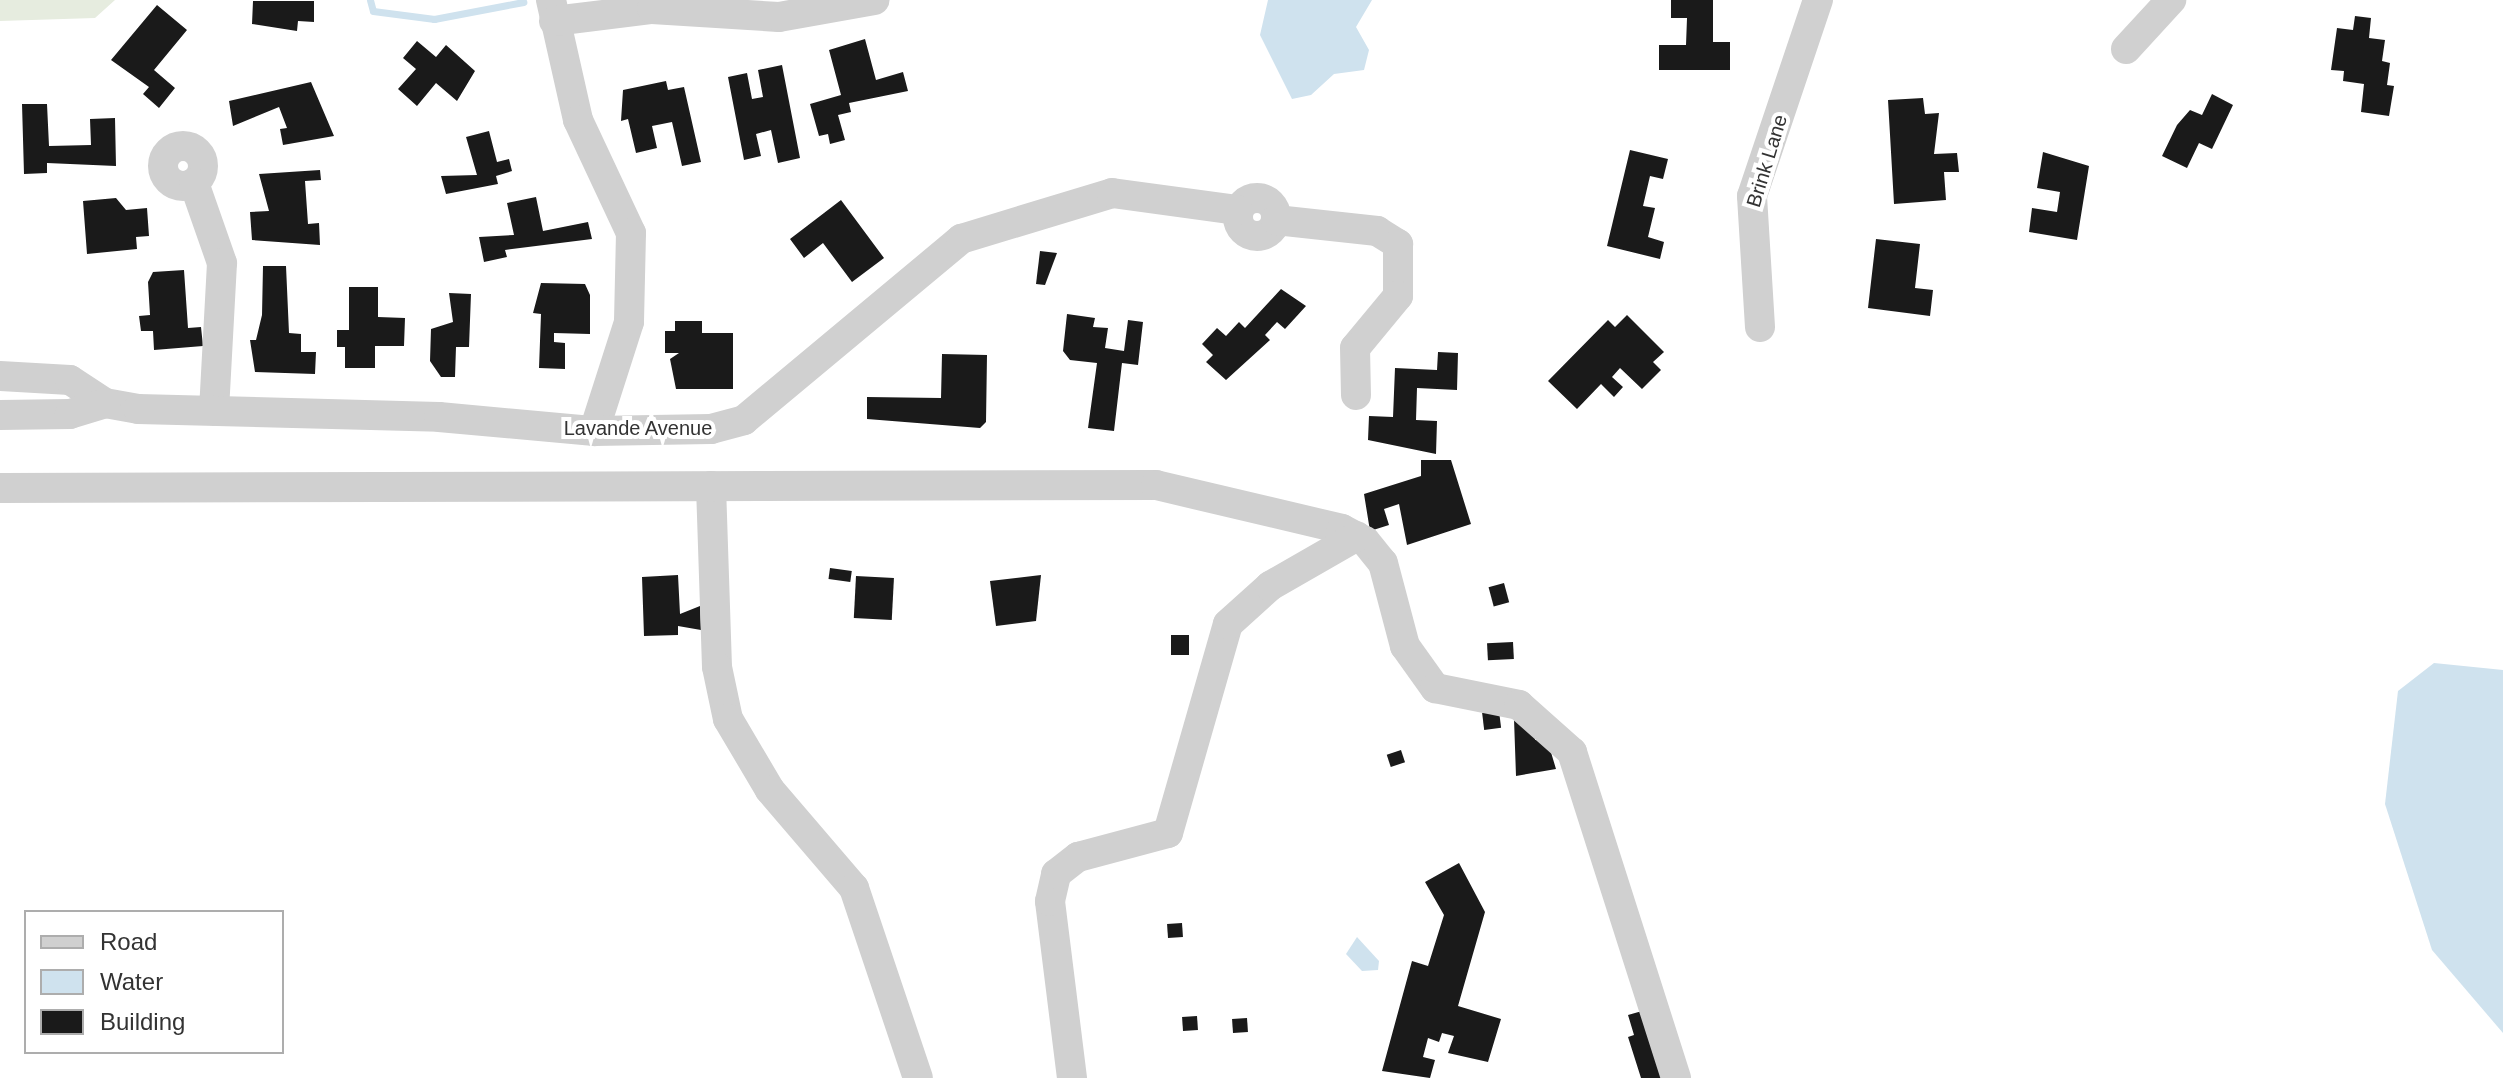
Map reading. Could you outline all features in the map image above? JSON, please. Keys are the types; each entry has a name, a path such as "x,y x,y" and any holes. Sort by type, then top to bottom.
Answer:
{"street":[{"path":"594,431 629,322 631,233 578,120 552,10 652,9 779,17 874,0"},
{"name":"Brink Lane","path":"1760,327 1752,196 1818,0"},
{"path":"2126,49 2171,0"},
{"path":"194,183 222,263 214,411"},
{"name":"Lavande Avenue","path":"0,415 70,414 105,403 214,411 439,417 594,431 711,429 744,420 937,252 1042,211 1112,193 1238,210 1249,198 1266,199 1276,220 1377,231 1398,244 1398,296 1355,348 1356,395"},
{"path":"0,360 64,365 87,376 105,403"},
{"name":"Lavande Avenue","path":"0,376 70,380 105,403"},
{"path":"711,486 717,667 728,719 770,790 854,888 918,1078"},
{"path":"0,488 1171,486 1357,536 1383,563 1405,646 1435,688 1519,705 1572,752 1676,1078"},
{"path":"1072,1078 1050,901 1056,874 1078,857 1168,833 1228,624 1270,586 1357,536"}],"shaded area":[{"path":"0,0 115,0 95,18 0,21"}],"water":[{"path":"1268,0 1372,0 1356,27 1369,50 1364,70 1334,74 1311,95 1292,99 1260,35"},
{"path":"2434,663 2503,670 2503,1033 2432,950 2385,804 2398,691"},
{"path":"1357,937 1379,961 1378,970 1362,971 1346,954"}],"building":[{"path":"1671,0 1713,0 1713,42 1730,42 1730,70 1659,70 1659,45 1686,45 1687,18 1671,18"},
{"path":"253,1 314,1 314,22 298,21 297,31 252,24"},
{"path":"157,5 187,30 154,70 175,88 159,108 143,94 149,87 111,60"},
{"path":"2355,16 2371,18 2369,38 2385,40 2382,61 2390,63 2387,85 2394,86 2389,116 2361,112 2364,84 2343,81 2344,71 2331,70 2337,28 2353,30"},
{"path":"865,39 876,80 903,72 908,91 849,103 851,112 838,115 845,140 830,144 828,134 819,136 810,104 841,95 829,50"},
{"path":"417,41 436,57 446,45 475,71 457,101 436,83 417,106 398,89 416,69 403,58"},
{"path":"782,65 800,158 778,163 771,130 756,134 761,156 744,160 728,77 747,73 752,99 763,97 758,70"},
{"path":"666,81 668,90 684,87 701,162 682,166 672,122 652,126 657,148 636,153 628,119 621,121 623,90"},
{"path":"311,82 334,136 283,145 280,129 287,128 279,107 233,126 229,101"},
{"path":"2212,94 2233,105 2212,149 2199,143 2187,168 2162,156 2177,125 2190,110 2202,115"},
{"path":"1923,98 1925,114 1939,113 1934,154 1957,153 1959,172 1944,172 1946,200 1894,204 1888,100"},
{"path":"22,104 47,104 49,146 91,145 90,119 115,118 116,166 47,163 47,173 24,174"},
{"path":"489,131 497,162 509,159 512,171 496,176 498,184 446,194 441,176 477,175 466,137"},
{"path":"1630,150 1668,159 1663,179 1650,176 1643,206 1655,208 1648,237 1664,242 1660,259 1607,246"},
{"path":"2043,152 2089,166 2077,240 2029,232 2032,208 2057,212 2060,192 2037,188"},
{"path":"320,170 321,180 305,181 308,224 319,223 320,245 252,240 250,212 269,211 259,174"},
{"path":"536,197 543,231 588,222 592,239 505,250 507,257 484,262 479,237 514,235 507,203"},
{"path":"116,198 126,210 147,208 149,236 136,237 137,249 87,254 83,201"},
{"path":"841,200 884,258 852,282 823,243 804,258 790,239"},
{"path":"1876,239 1920,244 1915,288 1933,290 1930,316 1868,308"},
{"path":"1040,251 1057,253 1045,285 1036,284"},
{"path":"263,266 286,266 289,333 301,334 301,352 316,352 315,374 255,372 250,340 256,340 262,315"},
{"path":"184,270 188,328 201,327 203,346 154,350 153,331 141,331 139,316 150,315 148,282 153,272"},
{"path":"541,283 585,284 590,295 590,334 554,333 554,342 565,343 565,369 539,368 541,314 533,313"},
{"path":"349,287 378,287 378,317 405,318 404,346 375,346 375,368 345,368 345,347 337,347 337,330 349,330"},
{"path":"1281,289 1306,306 1285,329 1277,322 1265,335 1270,340 1226,380 1206,362 1213,355 1202,344 1217,328 1226,336 1239,322 1245,328"},
{"path":"449,293 471,294 469,347 456,347 455,377 441,377 430,361 431,329 453,322"},
{"path":"1067,314 1095,318 1093,327 1108,328 1105,348 1124,351 1128,320 1143,322 1138,365 1122,363 1114,431 1088,428 1097,363 1070,360 1063,351"},
{"path":"1627,315 1664,352 1653,362 1661,370 1642,389 1620,368 1612,377 1623,387 1614,397 1601,384 1577,409 1548,381 1608,320 1615,327"},
{"path":"675,321 702,321 702,333 733,333 733,389 676,389 670,359 679,353 665,353 665,331 675,331"},
{"path":"1438,352 1458,353 1457,390 1417,388 1416,420 1437,421 1436,454 1368,440 1369,416 1393,417 1395,368 1437,370"},
{"path":"942,354 987,355 986,422 980,428 867,419 867,397 941,398"},
{"path":"1421,460 1451,460 1471,524 1407,545 1399,504 1384,509 1389,525 1370,531 1364,494 1421,476"},
{"path":"830,568 852,571 850,582 828,579"},
{"path":"678,575 680,614 700,606 701,630 678,626 678,635 644,636 642,577"},
{"path":"1041,575 1036,621 996,626 990,581"},
{"path":"856,576 894,578 892,620 854,618"},
{"path":"1504,583 1509,602 1494,606 1489,587"},
{"path":"1171,635 1189,635 1189,655 1171,655"},
{"path":"1513,642 1514,659 1488,660 1487,643"},
{"path":"1499,711 1501,728 1484,730 1482,713"},
{"path":"1534,718 1535,740 1547,739 1556,769 1516,776 1514,719"},
{"path":"1401,750 1405,762 1391,767 1387,755"},
{"path":"1459,863 1485,912 1458,1006 1501,1019 1488,1062 1448,1053 1454,1036 1442,1033 1439,1042 1428,1038 1423,1057 1435,1060 1430,1078 1382,1071 1412,961 1428,966 1444,915 1425,882"},
{"path":"1182,923 1183,937 1168,938 1167,924"},
{"path":"1649,1009 1670,1078 1641,1078 1628,1037 1634,1035 1628,1015"},
{"path":"1197,1016 1198,1030 1183,1031 1182,1017"},
{"path":"1247,1018 1248,1032 1233,1033 1232,1019"}],"waterway":[{"path":"370,0 373,11 434,19 523,2"}]}
